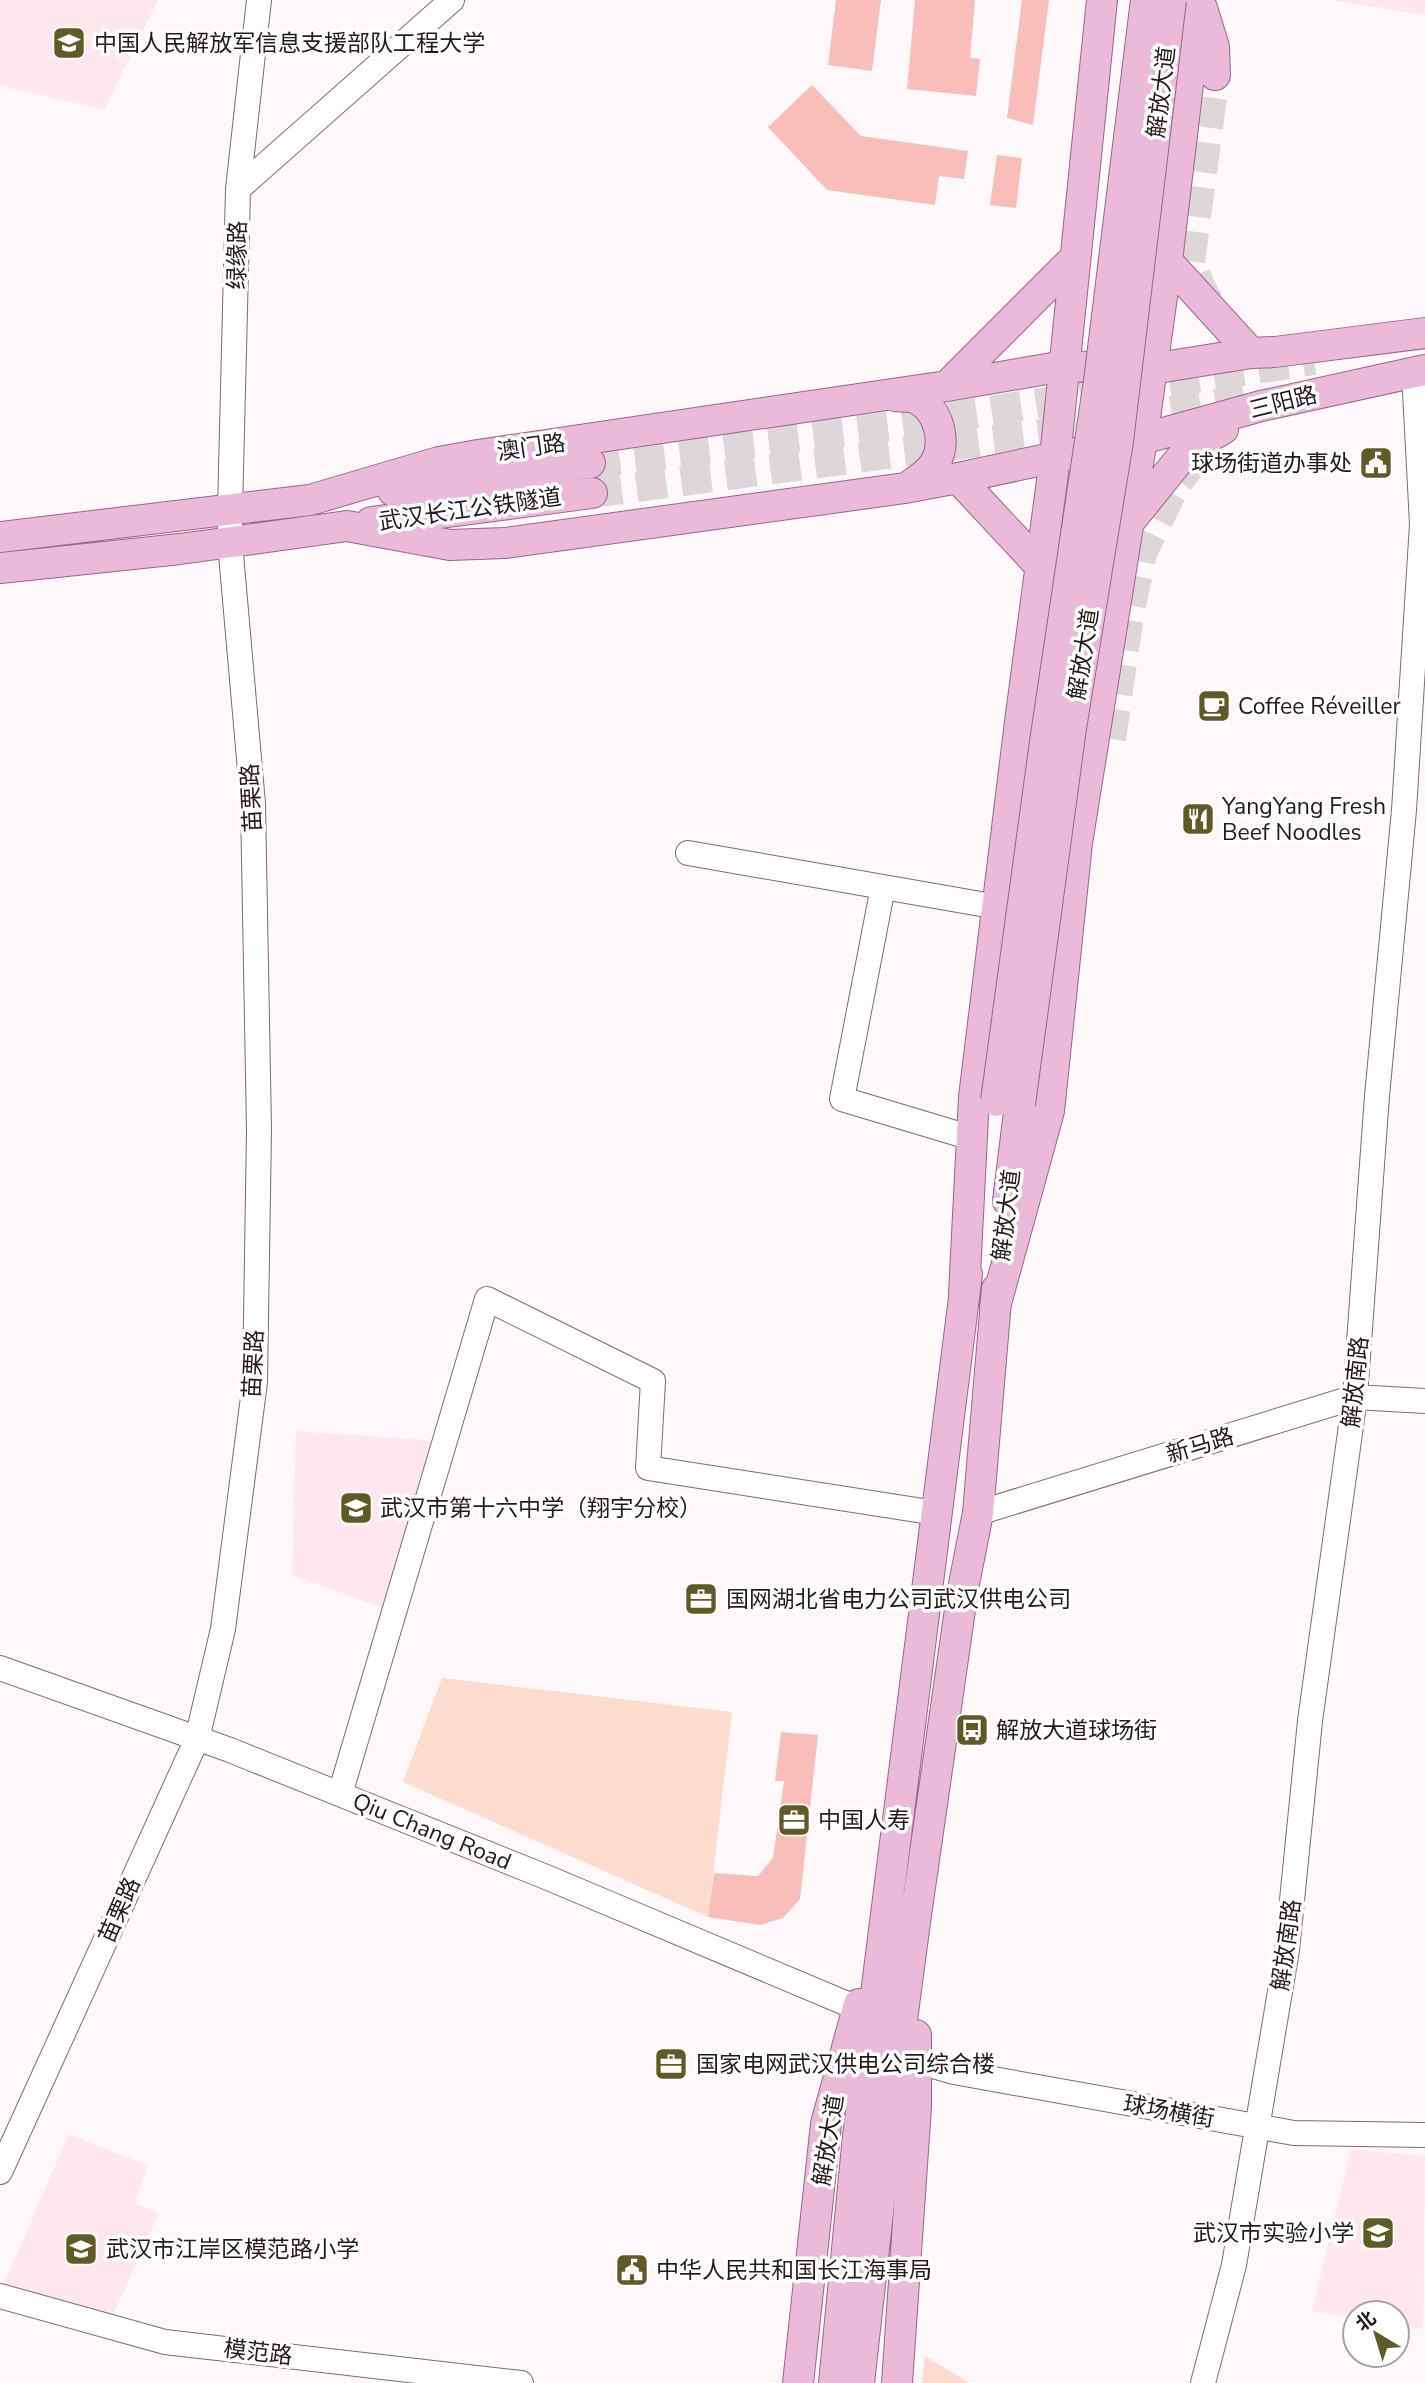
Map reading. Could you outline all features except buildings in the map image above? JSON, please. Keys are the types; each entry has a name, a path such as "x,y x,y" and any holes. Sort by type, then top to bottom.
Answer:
{"main road":[{"path":"1064,366 1102,0"},
{"name":"解放大道","path":"859,2383 887,2132 916,1915 963,1589 978,1513 1008,1103 1045,742 1099,380 1146,0"},
{"name":"解放大道","path":"964,1294 1008,1103 1118,441 1171,0"},
{"path":"1199,0 1214,47 1215,75"},
{"name":"解放大道","path":"995,1307 1049,1111 1077,843 1142,439 1199,0"},
{"path":"947,386 1075,258"},
{"path":"1167,261 1251,353"},
{"name":"三阳路","path":"1064,366 1151,369 1251,353 1425,333"},
{"name":"解放大道","path":"834,2383 858,2136 964,1294 974,1097 1055,458 1064,366"},
{"name":"澳门路","path":"0,537 310,500 439,463 478,455 947,386 1064,366"},
{"name":"三阳路","path":"1055,458 1142,439 1261,406 1419,371"},
{"path":"880,395 916,398 935,416 938,425 940,452 934,466 923,477 905,488"},
{"path":"1130,521 1188,449 1261,406"},
{"path":"0,568 347,526 450,545 506,543 905,488 1055,458"},
{"name":"武汉长江公铁隧道","path":"310,500 419,488 590,463"},
{"path":"958,478 1041,567"},
{"name":"武汉长江公铁隧道","path":"347,526 592,492"},
{"path":"1077,843 1102,781 1111,739"},
{"name":"解放大道","path":"798,2383 826,2124 886,1902"},
{"name":"解放大道","path":"897,2383 916,2107 916,1915"}],"street":[{"name":"绿缘路","path":"230,510 238,189 259,0"},
{"path":"238,189 452,0"},
{"name":"解放南路","path":"1203,2383 1234,2265 1287,1951 1310,1721 1355,1397 1377,1096 1404,810 1421,538 1419,371"},
{"name":"苗栗路","path":"0,2172 197,1739 223,1629 255,1382 259,1129 253,804 230,542 230,510"},
{"path":"688,853 998,907"},
{"path":"883,887 842,1099 972,1138"},
{"path":"340,1794 487,1298 653,1381 648,1468 936,1513"},
{"name":"新马路","path":"978,1513 1355,1397 1425,1401"},
{"name":"Qiu Chang Road","path":"0,1668 340,1794 547,1877 857,2008"},
{"name":"球场横街","path":"916,2062 954,2072 1294,2133 1425,2135"},
{"name":"模范路","path":"0,2296 165,2342 521,2383"}],"shaded area":[{"name":"中国人民解放军信息支援部队工程大学","path":"0,0 158,0 104,110 0,85"},
{"path":"1330,0 1425,0 1425,15"},
{"name":"武汉市第十六中学（翔宇分校）","path":"296,1431 437,1441 389,1610 292,1575"},
{"path":"442,1678 732,1712 708,1917 403,1782"},
{"name":"武汉市江岸区模范路小学","path":"69,2134 148,2166 135,2203 159,2213 113,2315 4,2284"},
{"name":"武汉市实验小学","path":"1351,2149 1425,2156 1423,2329 1411,2327 1411,2299 1341,2299 1341,2316 1312,2311"},
{"path":"925,2356 969,2383 922,2383"}],"tunnel":[{"path":"1209,302 1190,262 1215,75"},
{"path":"590,463 899,425 1314,360"},
{"path":"592,493 1039,434 1220,403 1253,394"},
{"path":"1111,739 1129,615 1142,553 1175,486 1193,462"}],"place":[{"name":"中国人民解放军信息支援部队工程大学","path":"69,43"},
{"name":"球场街道办事处","path":"1376,463"},
{"name":"Coffee Réveiller","path":"1214,706"},
{"name":"YangYang Fresh Beef Noodles","path":"1198,819"},
{"name":"武汉市第十六中学（翔宇分校）","path":"356,1508"},
{"name":"国网湖北省电力公司武汉供电公司","path":"701,1599"},
{"name":"解放大道球场街","path":"972,1730"},
{"name":"中国人寿","path":"794,1820"},
{"name":"国家电网武汉供电公司综合楼","path":"671,2064"},
{"name":"武汉市实验小学","path":"1378,2233"},
{"name":"武汉市江岸区模范路小学","path":"81,2249"},
{"name":"中华人民共和国长江海事局","path":"632,2270"}]}
